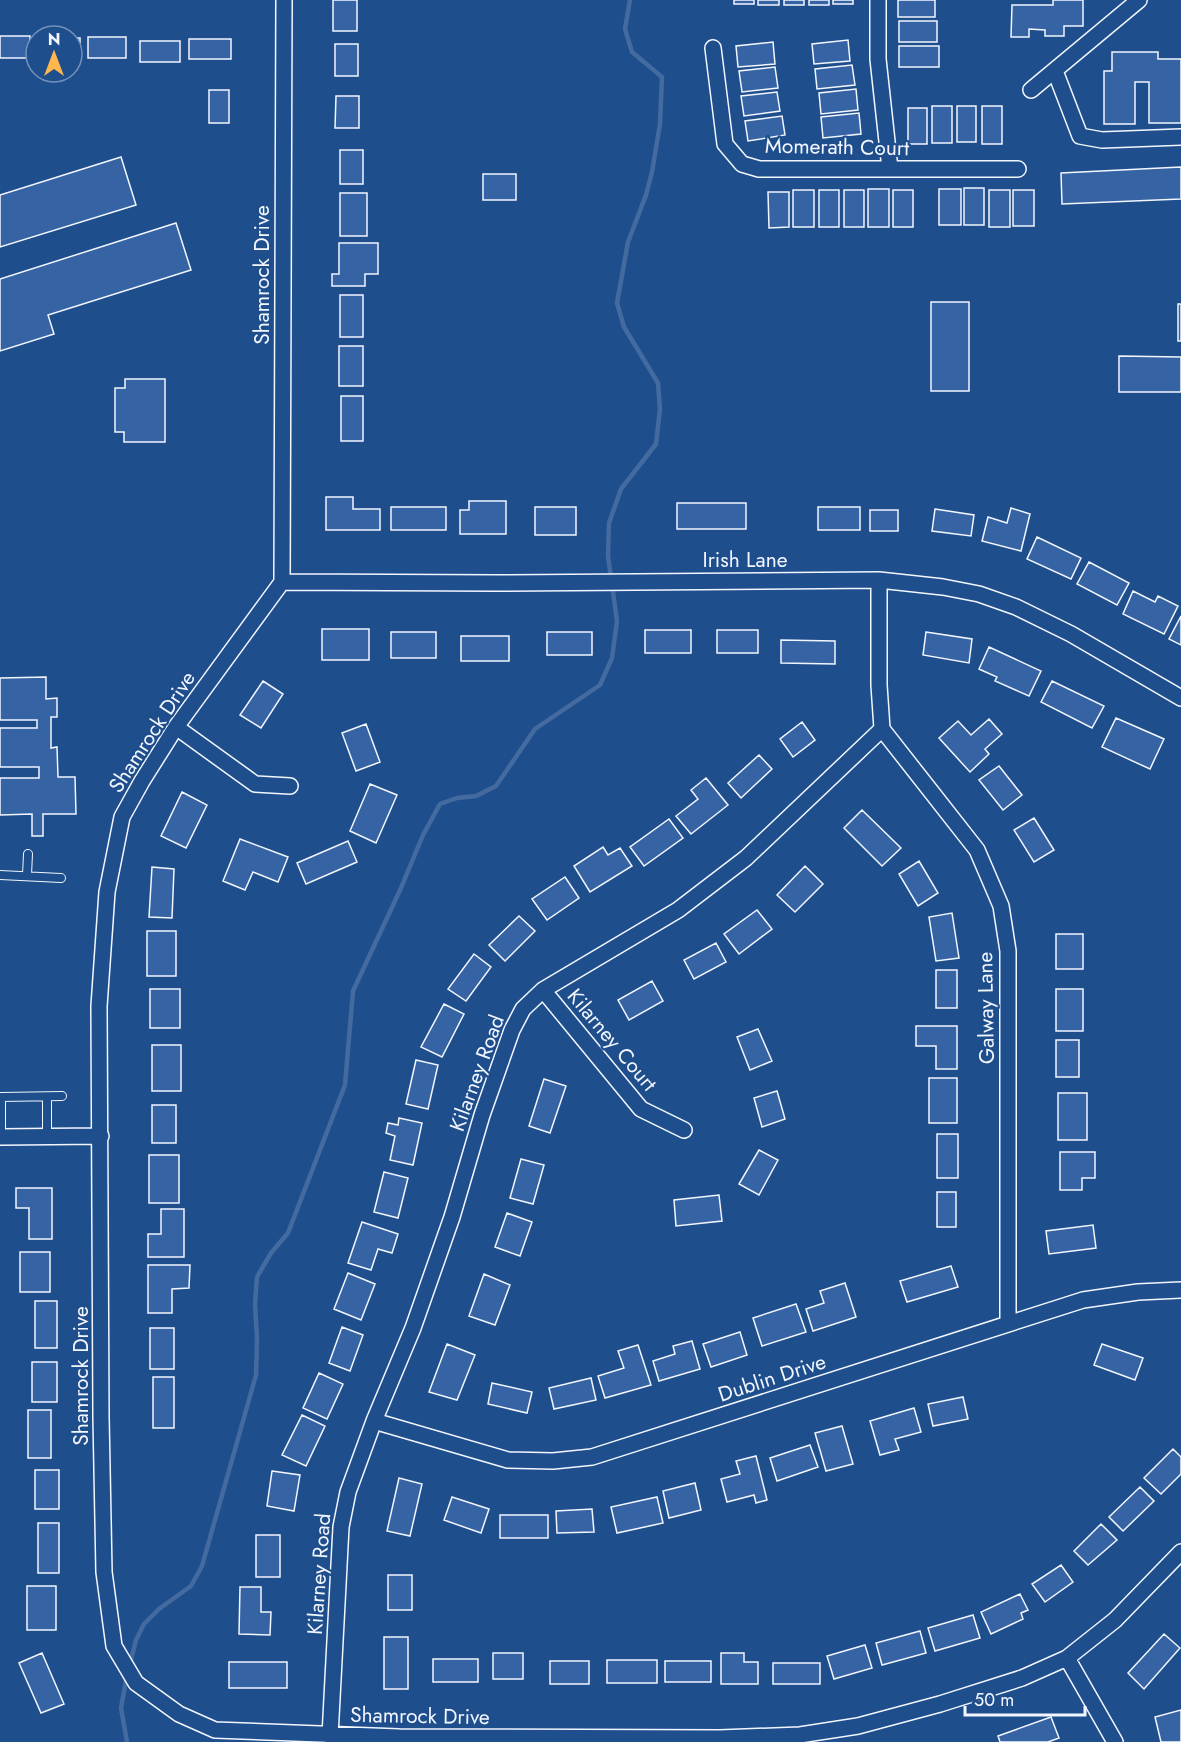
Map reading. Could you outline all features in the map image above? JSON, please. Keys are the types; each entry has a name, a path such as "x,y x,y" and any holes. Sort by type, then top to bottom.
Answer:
{"street":[{"name":"Shamrock Drive","path":"284,0 282,582 176,726 122,817 107,892 99,1006 101,1417 104,1572 114,1646 136,1683 179,1714 215,1730 245,1737 720,1738 800,1735 858,1725 939,1704 1022,1678 1066,1659 1115,1620 1181,1552"},
{"path":"878,0 878,59 890,169"},
{"path":"1031,90 1139,0"},
{"name":"Momerath Court","path":"713,48 725,144 742,164 759,169 1018,169"},
{"path":"1055,71 1080,136 1102,140 1181,137"},
{"name":"Irish Lane","path":"282,582 879,580 943,587 979,594 1016,606 1071,634 1181,698"},
{"path":"879,580 879,685 882,729"},
{"path":"176,726 255,784 290,786"},
{"name":"Kilarney Road","path":"330,1736 341,1527 348,1492 374,1421 413,1328 452,1217 482,1115 512,1030 523,1009 543,990 678,910 738,865 882,729"},
{"name":"Galway Lane","path":"882,729 977,850 1001,906 1008,951 1008,1323"},
{"name":"Kilarney Court","path":"543,990 641,1109 684,1130"},
{"path":"1,1137 101,1136"},
{"name":"Dublin Drive","path":"374,1421 508,1460 553,1461 592,1457 1083,1300 1106,1295 1181,1290"},
{"path":"1066,1659 1114,1742"}],"lane":[{"path":"27,875 28,854"},
{"path":"0,874 61,878"},
{"path":"1,1137 0,1097 62,1096"},
{"path":"47,1097 47,1136"}],"building":[{"path":"333,0 357,0 357,31 333,31"},
{"path":"734,0 754,0 754,4 734,4"},
{"path":"758,0 779,0 779,5 758,5"},
{"path":"784,0 804,0 804,5 784,5"},
{"path":"809,0 829,0 829,5 809,5"},
{"path":"833,0 853,0 853,4 833,4"},
{"path":"898,0 935,0 935,17 898,17"},
{"path":"1053,0 1083,0 1083,26 1064,26 1064,36 1045,36 1045,30 1029,29 1029,37 1011,37 1012,5 1053,5"},
{"path":"899,21 937,21 937,42 899,42"},
{"path":"0,36 24,36 24,58 0,58"},
{"path":"88,37 126,37 126,58 88,58"},
{"path":"189,39 231,39 231,59 189,59"},
{"path":"848,40 850,61 814,64 812,44"},
{"path":"140,41 180,41 180,62 140,62"},
{"path":"773,42 775,64 738,67 736,46"},
{"path":"335,44 358,44 358,76 335,76"},
{"path":"899,46 939,46 939,67 899,67"},
{"path":"1112,52 1158,52 1158,59 1181,59 1181,123 1149,123 1149,82 1135,82 1135,124 1104,124 1104,71 1112,71"},
{"path":"852,65 855,85 817,89 815,69"},
{"path":"775,67 778,88 742,92 739,71"},
{"path":"856,89 858,110 821,114 819,93"},
{"path":"209,90 229,90 229,123 209,123"},
{"path":"777,92 780,111 744,116 741,96"},
{"path":"336,96 359,96 359,128 335,128"},
{"path":"932,106 952,106 952,143 932,143"},
{"path":"957,106 976,106 976,142 957,142"},
{"path":"982,106 1002,106 1002,144 982,144"},
{"path":"908,108 927,108 927,144 908,144"},
{"path":"859,113 861,134 823,138 821,117"},
{"path":"782,116 785,135 748,141 745,121"},
{"path":"340,150 363,150 363,184 340,184"},
{"path":"121,157 136,205 0,247 0,195"},
{"path":"1181,167 1181,199 1062,204 1061,173"},
{"path":"483,174 516,174 516,200 483,200"},
{"path":"964,188 984,188 984,225 964,225"},
{"path":"868,189 889,189 889,227 868,227"},
{"path":"939,189 961,189 961,225 939,225"},
{"path":"793,190 814,190 814,227 793,227"},
{"path":"819,190 839,190 839,227 819,227"},
{"path":"844,190 864,190 864,227 844,227"},
{"path":"893,190 913,190 913,227 893,227"},
{"path":"989,190 1010,190 1010,227 989,227"},
{"path":"1013,190 1034,190 1034,226 1013,226"},
{"path":"768,192 789,192 789,227 769,228"},
{"path":"340,193 367,193 367,236 340,236"},
{"path":"176,223 191,270 48,315 54,334 0,351 0,279"},
{"path":"339,243 378,243 378,274 365,274 365,286 332,286 332,274 339,274"},
{"path":"340,295 363,295 363,337 340,337"},
{"path":"931,302 969,302 969,391 931,391"},
{"path":"1178,304 1181,304 1181,341 1178,341"},
{"path":"339,346 363,346 363,386 339,386"},
{"path":"1119,356 1181,357 1181,392 1119,392"},
{"path":"125,379 165,379 165,442 124,442 124,432 115,432 115,388 125,388"},
{"path":"341,396 363,396 363,441 341,441"},
{"path":"326,497 353,497 353,509 380,509 380,530 326,530"},
{"path":"469,501 506,501 506,534 460,534 460,510 469,510"},
{"path":"677,503 746,503 746,529 677,529"},
{"path":"391,507 446,507 446,530 391,530"},
{"path":"535,507 576,507 576,535 535,535"},
{"path":"818,507 860,507 860,530 818,530"},
{"path":"1011,508 1030,514 1021,551 982,541 988,517 1007,523"},
{"path":"935,509 974,515 971,536 932,531"},
{"path":"870,510 898,510 898,531 870,531"},
{"path":"1037,537 1081,558 1071,579 1027,559"},
{"path":"1089,562 1129,583 1117,605 1077,584"},
{"path":"1133,591 1155,602 1158,596 1178,606 1164,634 1123,614"},
{"path":"1181,616 1181,645 1169,639"},
{"path":"322,629 369,629 369,660 322,660"},
{"path":"645,630 691,630 691,653 645,653"},
{"path":"717,630 758,630 758,653 717,653"},
{"path":"391,632 436,632 436,658 391,658"},
{"path":"547,632 592,632 592,655 547,655"},
{"path":"926,632 972,639 969,663 923,655"},
{"path":"461,636 509,636 509,661 461,661"},
{"path":"781,640 835,641 835,664 781,663"},
{"path":"989,647 1041,671 1029,696 995,681 997,677 979,669"},
{"path":"46,677 46,699 57,698 57,717 51,717 51,748 57,747 58,777 75,777 76,814 43,814 43,836 32,836 32,814 0,815 0,778 39,778 39,767 0,767 0,728 37,728 37,720 0,720 0,678"},
{"path":"263,681 283,694 261,728 240,715"},
{"path":"1052,681 1104,706 1092,728 1041,702"},
{"path":"1116,718 1164,739 1150,769 1102,747"},
{"path":"989,719 1002,734 985,749 989,754 970,772 939,738 958,721 971,735"},
{"path":"802,722 815,740 793,757 780,739"},
{"path":"366,724 380,762 356,771 342,733"},
{"path":"759,755 772,769 741,798 728,783"},
{"path":"999,766 1022,795 1003,810 979,780"},
{"path":"706,778 728,805 691,834 676,816 698,799 691,790"},
{"path":"370,784 397,795 376,843 350,831"},
{"path":"182,792 207,805 186,848 161,836"},
{"path":"862,810 901,848 882,866 844,828"},
{"path":"1034,818 1054,850 1034,862 1014,830"},
{"path":"669,819 683,838 644,866 630,847"},
{"path":"240,839 288,857 278,882 253,872 245,890 223,881"},
{"path":"348,841 357,862 306,884 297,863"},
{"path":"603,847 608,855 620,848 632,866 590,892 574,866"},
{"path":"919,861 938,893 918,906 899,874"},
{"path":"805,866 823,884 795,912 777,895"},
{"path":"152,867 174,869 172,918 149,917"},
{"path":"565,877 579,898 547,920 532,899"},
{"path":"757,910 772,929 739,954 724,934"},
{"path":"952,913 959,958 936,961 929,917"},
{"path":"519,916 535,931 505,961 489,945"},
{"path":"147,931 176,931 176,976 147,976"},
{"path":"1056,934 1083,934 1083,969 1056,969"},
{"path":"716,943 726,962 694,979 684,960"},
{"path":"474,954 491,967 466,1001 448,989"},
{"path":"936,970 957,970 957,1008 936,1008"},
{"path":"652,981 663,1001 629,1020 618,1000"},
{"path":"150,989 180,989 180,1028 150,1028"},
{"path":"1056,989 1083,989 1083,1031 1056,1031"},
{"path":"444,1004 464,1014 442,1057 421,1047"},
{"path":"916,1026 957,1026 957,1069 936,1069 936,1046 916,1046"},
{"path":"758,1029 772,1061 750,1070 737,1037"},
{"path":"1056,1040 1079,1040 1079,1077 1056,1077"},
{"path":"152,1045 181,1045 181,1091 152,1091"},
{"path":"416,1060 438,1065 428,1109 406,1104"},
{"path":"929,1078 957,1078 957,1123 929,1123"},
{"path":"544,1079 566,1086 550,1133 529,1126"},
{"path":"777,1091 785,1119 762,1127 754,1098"},
{"path":"1058,1093 1087,1093 1087,1140 1058,1140"},
{"path":"152,1105 176,1105 176,1143 152,1143"},
{"path":"399,1118 422,1123 413,1165 390,1160 395,1136 386,1133 388,1123 398,1125"},
{"path":"937,1134 958,1134 958,1178 937,1178"},
{"path":"759,1150 778,1160 759,1195 739,1184"},
{"path":"1060,1152 1095,1152 1095,1178 1082,1178 1082,1190 1060,1190"},
{"path":"149,1155 179,1155 179,1203 149,1203"},
{"path":"521,1159 544,1165 533,1204 510,1198"},
{"path":"384,1172 408,1178 398,1218 374,1212"},
{"path":"16,1188 52,1188 52,1239 29,1239 29,1208 16,1208"},
{"path":"937,1192 956,1192 956,1227 937,1227"},
{"path":"719,1195 722,1221 676,1226 674,1200"},
{"path":"161,1209 184,1209 184,1257 148,1257 148,1234 161,1234"},
{"path":"507,1213 532,1222 520,1256 495,1247"},
{"path":"362,1222 398,1234 392,1253 378,1249 371,1270 348,1263"},
{"path":"1093,1225 1096,1248 1049,1254 1046,1231"},
{"path":"20,1252 50,1252 50,1292 20,1292"},
{"path":"148,1265 190,1265 189,1288 172,1289 172,1313 148,1313"},
{"path":"951,1266 958,1287 907,1302 900,1281"},
{"path":"348,1273 375,1284 361,1320 334,1309"},
{"path":"484,1274 510,1285 495,1325 469,1316"},
{"path":"845,1283 856,1317 813,1331 806,1309 824,1303 820,1291"},
{"path":"35,1301 57,1301 57,1348 35,1348"},
{"path":"796,1304 806,1332 762,1346 753,1318"},
{"path":"342,1327 363,1335 350,1371 329,1363"},
{"path":"150,1328 174,1328 174,1369 150,1369"},
{"path":"740,1332 747,1355 711,1367 703,1344"},
{"path":"692,1341 700,1369 659,1381 653,1361 675,1354 673,1346"},
{"path":"447,1344 475,1355 457,1400 429,1392"},
{"path":"1102,1344 1143,1358 1135,1380 1094,1365"},
{"path":"638,1345 651,1385 605,1398 598,1376 624,1368 618,1351"},
{"path":"32,1362 57,1362 57,1402 32,1402"},
{"path":"319,1373 343,1384 327,1419 303,1408"},
{"path":"153,1377 174,1377 174,1428 153,1428"},
{"path":"591,1378 596,1400 554,1409 549,1388"},
{"path":"492,1383 532,1392 527,1413 488,1404"},
{"path":"963,1397 968,1419 933,1426 928,1404"},
{"path":"914,1408 921,1432 895,1439 899,1450 880,1455 870,1421"},
{"path":"28,1410 51,1410 51,1458 28,1458"},
{"path":"302,1415 325,1426 306,1466 282,1455"},
{"path":"842,1426 853,1464 826,1471 815,1433"},
{"path":"810,1445 818,1467 777,1481 770,1458"},
{"path":"1173,1449 1181,1457 1181,1474 1161,1494 1144,1478"},
{"path":"756,1456 767,1500 756,1503 754,1495 727,1502 721,1479 740,1474 736,1461"},
{"path":"35,1470 59,1470 59,1509 35,1509"},
{"path":"272,1471 300,1475 294,1511 267,1506"},
{"path":"399,1478 422,1484 410,1536 387,1531"},
{"path":"695,1483 701,1510 669,1518 663,1491"},
{"path":"1140,1487 1154,1501 1123,1531 1109,1517"},
{"path":"452,1497 489,1509 481,1533 444,1520"},
{"path":"657,1497 663,1523 617,1533 611,1507"},
{"path":"592,1509 594,1532 557,1533 556,1511"},
{"path":"500,1515 548,1515 548,1538 500,1538"},
{"path":"38,1523 59,1523 59,1573 38,1573"},
{"path":"1101,1524 1117,1540 1088,1565 1074,1551"},
{"path":"256,1535 280,1535 280,1577 256,1577"},
{"path":"1061,1565 1073,1582 1045,1602 1032,1584"},
{"path":"388,1575 412,1575 412,1610 388,1610"},
{"path":"27,1586 56,1586 56,1630 27,1630"},
{"path":"240,1587 261,1587 261,1612 271,1612 270,1635 239,1634"},
{"path":"1020,1594 1028,1610 1021,1613 1023,1619 991,1634 981,1612"},
{"path":"973,1615 980,1638 935,1651 928,1628"},
{"path":"920,1631 926,1653 882,1665 876,1643"},
{"path":"1164,1634 1180,1648 1144,1689 1128,1673"},
{"path":"384,1637 408,1637 408,1689 384,1689"},
{"path":"865,1645 872,1668 834,1679 827,1656"},
{"path":"42,1653 64,1704 41,1713 19,1663"},
{"path":"493,1653 523,1653 523,1679 493,1679"},
{"path":"721,1653 744,1653 744,1662 758,1662 758,1684 721,1684"},
{"path":"433,1659 478,1659 478,1682 433,1682"},
{"path":"607,1660 657,1660 657,1683 607,1683"},
{"path":"550,1661 589,1661 589,1684 550,1684"},
{"path":"665,1661 711,1661 711,1682 665,1682"},
{"path":"229,1662 287,1662 287,1688 229,1688"},
{"path":"773,1663 820,1663 820,1684 773,1684"},
{"path":"1181,1710 1181,1742 1161,1742 1155,1717"},
{"path":"1051,1717 1059,1738 1048,1742 1000,1742 998,1736"}],"waterway":[{"path":"130,1664 136,1640 144,1624 159,1609 191,1586 202,1566 256,1375 257,1277 271,1253 288,1233 345,1085 353,991 423,835 440,804 457,798 476,796 496,786 535,729 600,685 612,658 617,621 608,556 609,523 621,489 656,444 660,409 658,383 624,327 617,303 628,242 646,195 660,124 662,77 632,52 625,29 630,0"},
{"path":"127,1675 121,1708 127,1742"}]}
